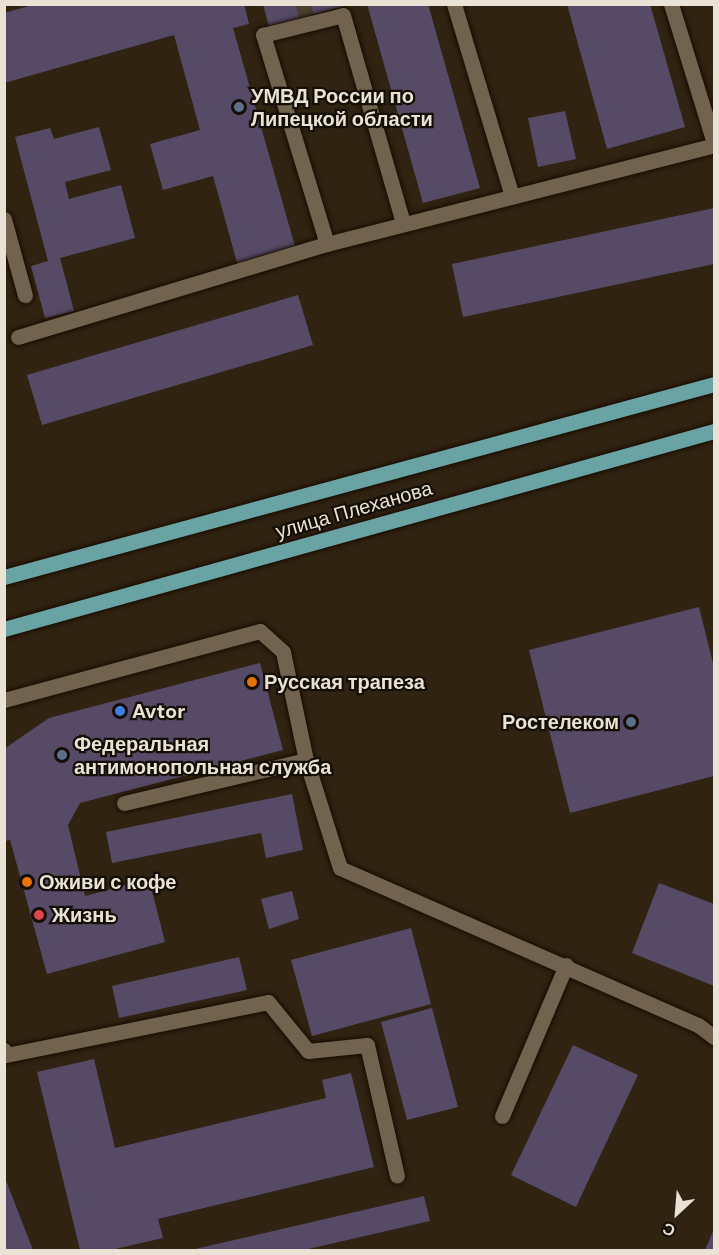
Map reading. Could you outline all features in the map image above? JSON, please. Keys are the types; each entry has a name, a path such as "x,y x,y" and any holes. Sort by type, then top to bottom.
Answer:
{"main road":[{"name":"улица Плеханова","path":"4,577 714,384"},
{"name":"улица Плеханова","path":"4,629 714,431"}],"lane":[{"path":"454,4 512,196"},
{"path":"18,337 327,244 714,144 671,4"},
{"path":"327,244 263,35 343,15 403,223"},
{"path":"4,219 25,295"},
{"path":"4,700 260,631 283,652 306,760 340,868 566,965 714,1037"},
{"path":"124,803 306,760"},
{"path":"502,1116 566,965"},
{"path":"4,1050 6,1055 268,1002 308,1051 367,1045 397,1176"}],"building":[{"path":"36,4 244,4 249,24 233,28 296,250 238,266 213,176 163,190 150,144 200,130 174,35 4,83 4,13"},
{"path":"263,4 348,4 348,5 269,27"},
{"path":"367,4 428,4 480,188 423,203"},
{"path":"567,4 650,4 685,127 607,149"},
{"path":"565,111 576,159 538,167 528,118"},
{"path":"99,127 111,170 65,182 69,199 121,185 135,238 60,258 74,311 45,318 31,266 48,261 15,137 50,128 54,139"},
{"path":"714,208 714,264 463,317 452,264"},
{"path":"298,295 313,345 42,425 27,375"},
{"name":"Ростелеком","path":"699,607 714,667 714,776 570,813 529,650"},
{"path":"260,663 283,750 80,803 68,825 85,896 149,879 165,942 47,974 10,840 4,841 4,749 49,718"},
{"path":"292,794 303,850 266,858 261,833 112,863 106,832"},
{"path":"659,883 714,904 714,986 632,953"},
{"path":"292,891 299,919 269,929 261,899"},
{"path":"411,928 431,1004 312,1036 291,960"},
{"path":"239,957 247,990 119,1018 112,986"},
{"path":"432,1008 458,1107 407,1120 381,1022"},
{"path":"573,1045 638,1075 576,1207 511,1175"},
{"path":"94,1059 115,1148 326,1098 322,1080 351,1073 374,1167 158,1219 163,1238 111,1250 80,1250 37,1072"},
{"path":"5,1178 33,1250 4,1250"},
{"path":"424,1196 430,1221 304,1250 191,1250"},
{"path":"714,1229 714,1250 705,1250"}],"tunnel":[{"path":"303,4 309,24"}],"place":[{"name":"УМВД России по Липецкой области","path":"239,107"},
{"name":"Русская трапеза","path":"252,682"},
{"name":"Avtor","path":"120,711"},
{"name":"Ростелеком","path":"631,722"},
{"name":"Федеральная антимонопольная служба","path":"62,755"},
{"name":"Оживи с кофе","path":"27,882"},
{"name":"Жизнь","path":"39,915"}]}
